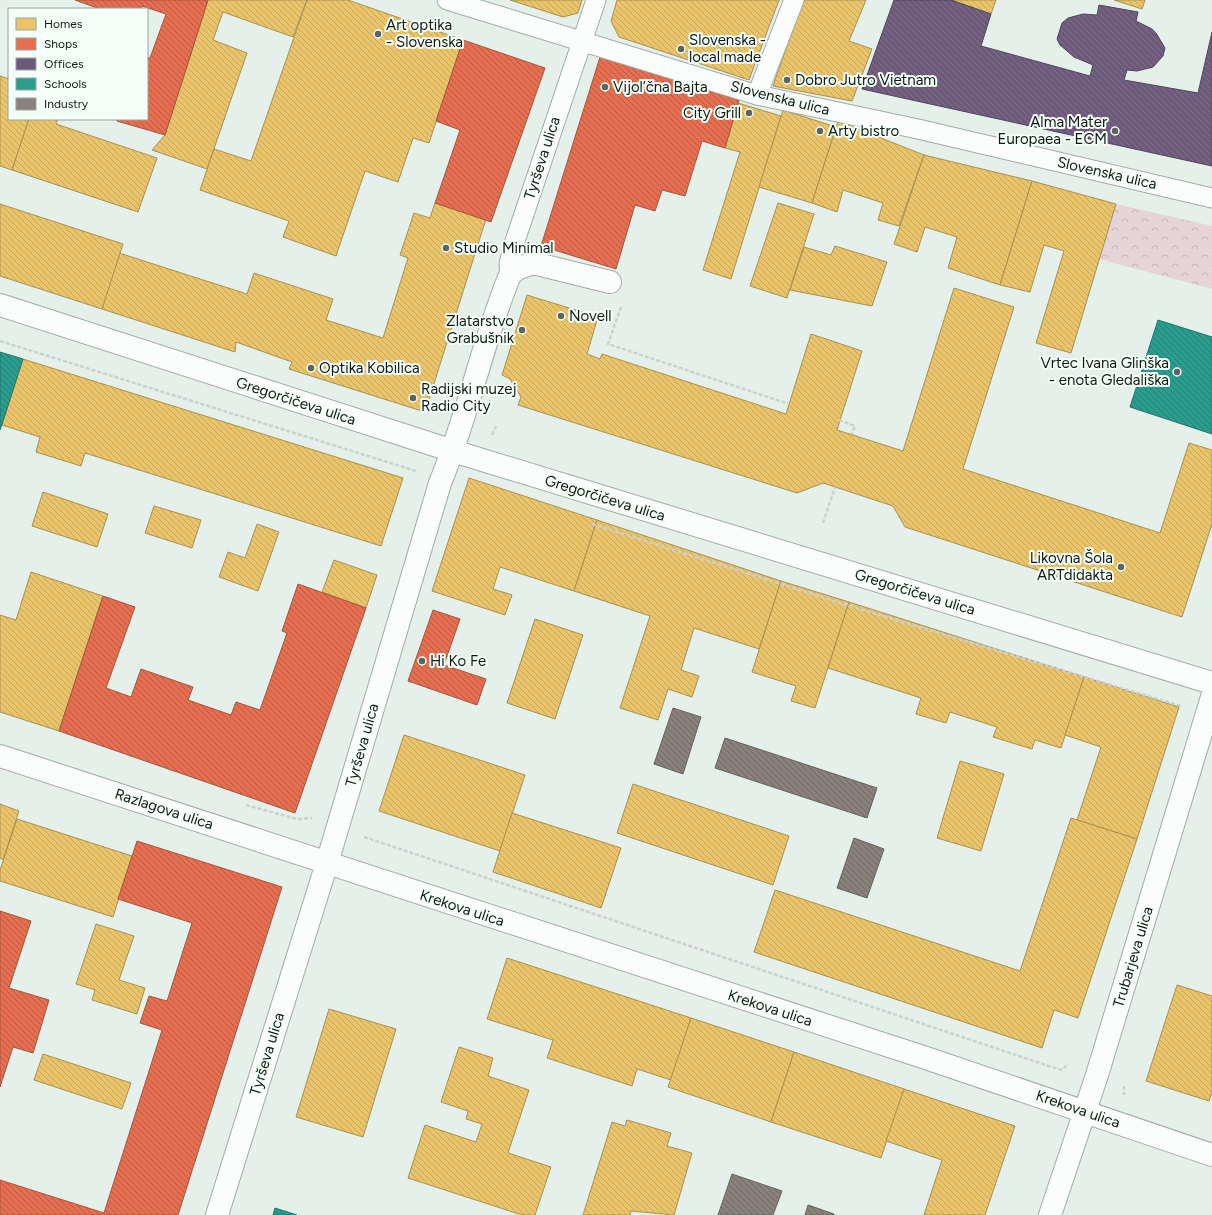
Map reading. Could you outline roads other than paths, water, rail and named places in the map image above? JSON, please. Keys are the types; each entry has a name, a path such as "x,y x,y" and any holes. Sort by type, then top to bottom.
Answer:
{"street":[{"name":"Slovenska ulica","path":"447,0 757,95 918,129 1212,198"},
{"name":"Tyrševa ulica","path":"217,1215 327,863 440,483 453,452 481,358 510,275 509,264 515,241 596,0"},
{"path":"757,95 794,0"},
{"path":"510,275 517,269 533,263 610,282"},
{"name":"Gregorčičeva ulica","path":"0,305 453,452 1212,683"},
{"name":"Trubarjeva ulica","path":"1050,1215 1085,1112 1210,705"},
{"name":"Razlagova ulica","path":"0,756 327,863"},
{"name":"Krekova ulica","path":"327,863 365,877 1085,1112 1212,1155"}],"place":[{"name":"Art optika - Slovenska","path":"378,34"},
{"name":"Slovenska - local made","path":"681,49"},
{"name":"Dobro Jutro Vietnam","path":"787,80"},
{"name":"Vijol’čna Bajta","path":"605,87"},
{"name":"City Grill","path":"749,113"},
{"name":"Arty bistro","path":"820,131"},
{"name":"Alma Mater Europaea - ECM","path":"1115,131"},
{"name":"Studio Minimal","path":"446,248"},
{"name":"Novell","path":"561,316"},
{"name":"Zlatarstvo Grabušnik","path":"522,330"},
{"name":"Optika Kobilica","path":"311,368"},
{"name":"Vrtec Ivana Glinška - enota Gledališka","path":"1177,372"},
{"name":"Radijski muzej Radio City","path":"413,398"},
{"name":"Likovna Šola ARTdidakta","path":"1121,567"},
{"name":"Hi Ko Fe","path":"422,661"}]}
